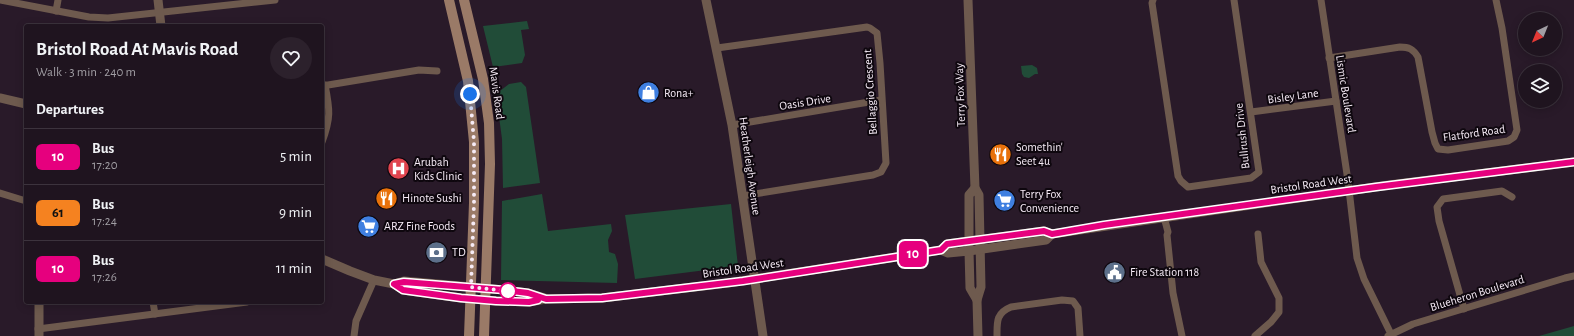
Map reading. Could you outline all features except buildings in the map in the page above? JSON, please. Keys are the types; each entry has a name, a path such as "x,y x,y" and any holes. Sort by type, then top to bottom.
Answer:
{"main road":[{"path":"449,0 468,81 474,142 474,203 469,336"},
{"name":"Mavis Road","path":"464,0 483,79 489,123 490,164 484,336"}],"street":[{"path":"0,0 89,17 108,18 159,13 244,1 275,0"},
{"path":"56,10 58,0"},
{"path":"158,0 161,24"},
{"name":"Heatherleigh Avenue","path":"706,0 732,125 763,336"},
{"name":"Terry Fox Way","path":"968,0 975,188 979,195 981,287 977,300 978,336"},
{"name":"Bullrush Drive","path":"1153,0 1152,3 1178,176 1181,182 1188,187 1251,178 1259,172 1234,0"},
{"name":"Lismic Boulevard","path":"1321,0 1349,190 1357,258 1364,279 1389,335"},
{"name":"Flatford Road","path":"1329,58 1400,47 1407,47 1414,50 1418,57 1432,132 1438,149 1448,150 1508,141 1514,137 1517,130 1502,28 1496,0"},
{"name":"Bellaggio Crescent","path":"717,48 854,28 867,27 877,33 886,163 881,172 873,175 742,196"},
{"path":"324,86 419,70 437,71"},
{"path":"324,89 330,110 324,136"},
{"path":"0,98 24,104"},
{"name":"Oasis Drive","path":"732,125 881,100"},
{"name":"Bisley Lane","path":"1251,112 1336,101"},
{"name":"Bristol Road West","path":"941,250 947,244 980,239 1044,231 1052,234 1164,216 1349,190 1574,162"},
{"name":"Terry Fox Way","path":"975,188 969,195 969,251 970,288 977,300"},
{"path":"1464,309 1439,221 1437,207 1443,199 1502,191 1512,197"},
{"path":"0,193 24,200"},
{"path":"1164,216 1168,232 1166,235 1173,293 1182,336"},
{"name":"Bristol Road West","path":"324,260 374,280 394,284 403,290 470,299 529,302 546,299 602,298 755,279 941,250 948,253 980,250 1046,240 1052,234"},
{"path":"1255,336 1271,322 1279,312 1279,298 1261,262 1258,234"},
{"name":"Blueheron Boulevard","path":"1389,335 1413,324 1574,276"},
{"path":"354,336 356,321 374,280"},
{"name":"Bristol Road West","path":"394,284 404,282 471,287 528,293 546,299"},
{"path":"997,336 998,316 1006,309 1062,300 1073,301 1078,308 1080,336"},
{"path":"39,304 38,332 232,304"},
{"path":"153,304 155,314"}],"green space":[{"path":"527,21 529,29 521,30 525,55 522,63 493,67 483,26"},
{"path":"1032,65 1037,68 1038,74 1035,74 1029,78 1024,77 1021,66"},
{"path":"521,82 526,87 540,183 503,188 502,139 496,94 509,84"},
{"path":"542,194 548,231 611,224 612,231 608,240 609,252 615,254 618,264 617,283 501,280 502,201"},
{"path":"731,204 738,266 635,279 625,215"},
{"path":"1574,326 1574,336 1539,336"}],"bus line":[{"name":"10","path":"538,300 529,302 461,298 403,290 394,284 404,282 504,290 528,293 546,299 602,298 718,284 941,250 947,244 1044,231 1052,234 1104,225 1376,187 1574,162"}],"place":[{"name":"Rona+","path":"648,93"},
{"name":"Somethin' Seet 4u","path":"1000,154"},
{"name":"Arubah Kids Clinic","path":"399,169"},
{"name":"Hinote Sushi","path":"387,198"},
{"name":"Terry Fox Convenience","path":"1004,201"},
{"name":"ARZ Fine Foods","path":"368,226"},
{"name":"TD","path":"436,252"},
{"name":"Fire Station 118","path":"1115,272"}],"route":[{"path":"470,94 474,142 474,203 471,287 508,291"}]}
